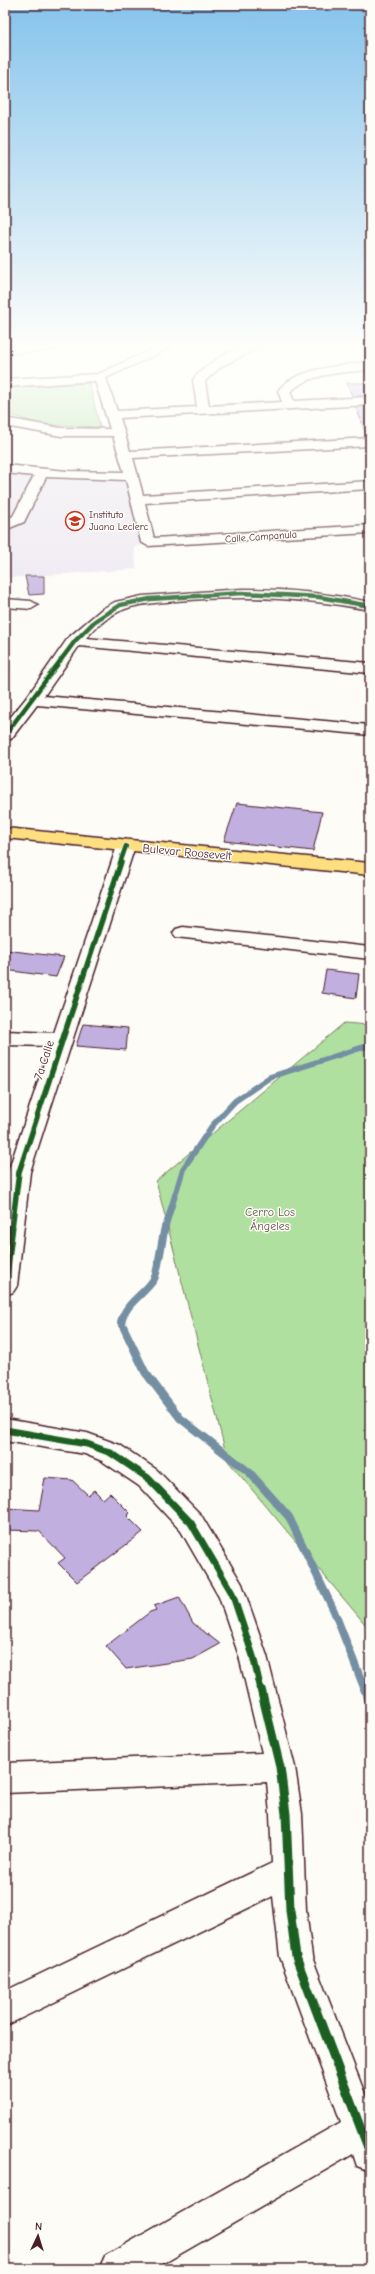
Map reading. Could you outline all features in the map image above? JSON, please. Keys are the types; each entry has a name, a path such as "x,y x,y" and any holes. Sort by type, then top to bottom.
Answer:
{"main road":[{"name":"Bulevar Roosevelt","path":"5,833 370,869"}],"street":[{"path":"124,452 138,499 370,485"},
{"path":"125,455 179,452"},
{"path":"5,469 41,474 132,476"},
{"path":"5,526 19,519 41,474"},
{"name":"Calle Campanula","path":"138,499 146,539 152,543 370,530"},
{"path":"5,735 33,700 74,641 112,609 119,605 150,600 246,592 298,595 370,606"},
{"path":"5,603 31,605"},
{"path":"74,641 370,668"},
{"path":"33,700 370,730"},
{"name":"7a Calle","path":"5,1286 12,1172 62,1040 126,846"},
{"path":"183,933 370,953"},
{"path":"5,1038 62,1040"},
{"path":"5,1430 87,1444 111,1453 148,1478 191,1523 232,1593 253,1656 280,1767 286,1814 290,1910 296,1957 365,2141 118,2269"},
{"path":"5,1778 280,1767"},
{"path":"5,2009 288,1872"}],"shaded area":[{"name":"Instituto Juana Leclerc","path":"5,468 132,476 152,543 134,547 136,569 5,578"}],"green space":[{"name":"Cerro Los Ángeles","path":"344,1023 370,1025 370,1630 228,1461 156,1181"}],"building":[{"path":"25,576 44,576 44,594 29,595"},
{"path":"237,803 322,812 313,851 224,841"},
{"path":"5,950 64,957 56,977 5,970"},
{"path":"326,970 359,974 356,998 322,993"},
{"path":"83,1024 128,1028 126,1050 76,1046"},
{"path":"45,1478 72,1480 88,1495 94,1490 103,1499 110,1493 130,1513 127,1516 143,1532 77,1582 58,1563 65,1558 39,1531 5,1530 5,1508 39,1510"},
{"path":"179,1597 193,1623 220,1644 193,1659 126,1669 106,1646 150,1612 156,1610 154,1606"}],"waterway":[{"path":"165,1228 183,1169 212,1126 235,1101 270,1077 370,1045"},
{"path":"165,1227 154,1279 127,1309 121,1322 145,1372 180,1418 250,1473 289,1517 334,1611 365,1690"},
{"path":"365,1689 370,1702"}],"cycle path":[{"path":"5,735 33,700 75,641 95,621 120,605 150,599 191,595 268,593 319,597 370,606"},
{"path":"5,1286 19,1172 126,846"},
{"path":"5,1430 87,1444 111,1453 148,1478 191,1523 232,1593 253,1656 280,1767 286,1814 290,1910 296,1957 370,2153"}],"place":[{"name":"Instituto Juana Leclerc","path":"75,521"}]}
